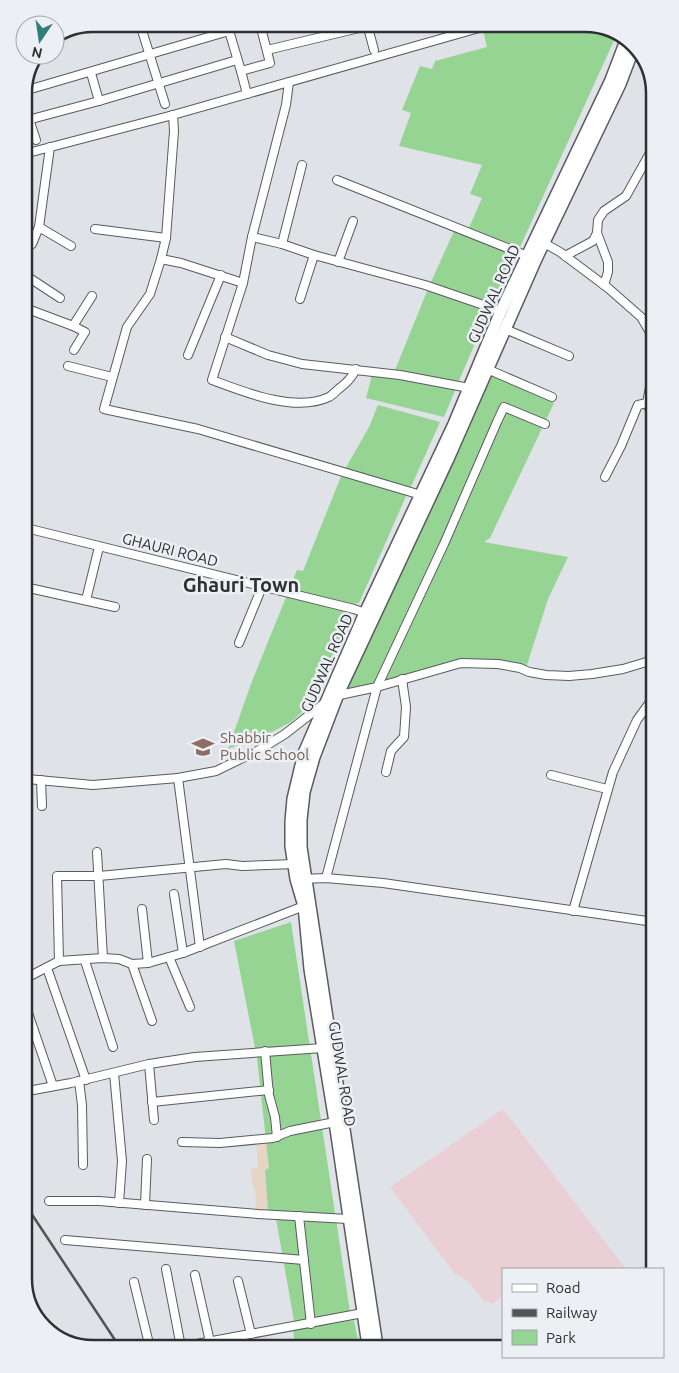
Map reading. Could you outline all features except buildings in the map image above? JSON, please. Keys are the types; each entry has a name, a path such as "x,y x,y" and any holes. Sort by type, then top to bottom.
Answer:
{"main road":[{"name":"GUDWAL ROAD","path":"376,1340 301,879 291,846 290,822 293,799 304,753 444,468 505,329 532,257 611,80 623,46"},
{"name":"GUDWAL ROAD","path":"367,1340 335,1122 310,969 301,879 301,820 304,792 332,696 365,613 421,495 501,312 532,257 544,243 620,84 631,54"}],"street":[{"path":"143,33 165,104"},
{"path":"33,88 150,54 211,33"},
{"path":"230,33 247,94"},
{"path":"241,70 270,63 262,33"},
{"path":"267,50 335,33"},
{"path":"369,33 374,50"},
{"path":"33,152 247,94 461,33"},
{"path":"33,118 237,60"},
{"path":"91,72 98,101"},
{"path":"289,82 286,105 252,237 243,283 212,380 269,398 286,402 302,402 330,396 349,381 356,369"},
{"path":"173,114 174,131 166,238 150,294 127,327 104,408 198,429 421,495"},
{"path":"33,134 36,140"},
{"path":"33,242 39,227 50,147"},
{"path":"604,285 608,272 608,262 597,234 598,220 604,211 626,196 646,159"},
{"path":"282,244 302,165"},
{"path":"337,180 532,257"},
{"path":"338,262 353,221"},
{"path":"39,227 71,246"},
{"path":"95,229 166,238"},
{"path":"565,256 593,240 597,234"},
{"path":"252,237 425,285 501,312"},
{"path":"544,243 604,285 641,317 646,326"},
{"path":"300,299 314,255"},
{"path":"161,259 181,263 243,283"},
{"path":"188,355 221,275"},
{"path":"33,280 60,298"},
{"path":"73,326 92,296"},
{"path":"33,311 85,332 74,350"},
{"path":"505,329 569,356"},
{"path":"225,337 268,355 302,364 400,375 469,388"},
{"path":"68,366 112,378"},
{"path":"488,369 552,397"},
{"path":"605,477 638,405 646,402"},
{"path":"326,878 377,687 444,544 504,407 545,424"},
{"name":"GHAURI ROAD","path":"33,530 365,613"},
{"path":"86,600 99,547"},
{"path":"239,643 262,587"},
{"path":"33,589 115,607"},
{"path":"32,779 93,785 178,778 216,771 259,750 285,734 332,696 377,687 461,663 498,664 546,675 569,676 623,669 646,662"},
{"path":"386,772 392,751 404,737 406,707 402,679"},
{"path":"573,911 613,772 637,720 646,709"},
{"path":"551,775 607,789"},
{"path":"178,778 200,947"},
{"path":"41,780 42,806"},
{"path":"98,852 103,958"},
{"path":"59,961 57,876 99,876 226,864 242,866 295,864"},
{"path":"301,879 326,878 383,883 646,921"},
{"path":"174,894 183,953"},
{"path":"32,975 59,961 103,958 119,959 132,964 148,963 200,947 304,906"},
{"path":"142,909 148,963"},
{"path":"169,957 190,1007"},
{"path":"85,960 113,1047"},
{"path":"132,964 152,1021"},
{"path":"47,968 83,1080 83,1165"},
{"path":"32,1025 53,1086"},
{"path":"32,1090 149,1064 195,1057 323,1048"},
{"path":"265,1051 277,1136"},
{"path":"149,1064 154,1120"},
{"path":"114,1073 122,1161 119,1203"},
{"path":"152,1102 269,1090"},
{"path":"182,1142 220,1142 273,1138 290,1131 335,1122"},
{"path":"145,1205 147,1159"},
{"path":"49,1200 100,1201 348,1219"},
{"path":"299,1216 311,1324"},
{"path":"65,1240 304,1260"},
{"path":"166,1269 177,1340"},
{"path":"195,1275 210,1340"},
{"path":"238,1281 251,1334"},
{"path":"134,1282 148,1340"},
{"path":"220,1340 362,1313"}],"shaded area":[{"path":"503,1109 625,1268 502,1268 502,1296 492,1304 484,1301 468,1281 455,1274 390,1187"},
{"path":"256,1140 267,1140 269,1168 265,1170 268,1210 256,1209 251,1169 258,1168"}],"green space":[{"path":"484,33 589,33 605,36 614,40 520,247 468,230 482,198 470,194 482,165 399,146 411,113 402,110 420,66 432,69 435,61 487,47"},
{"path":"455,229 513,256 491,306 431,282"},
{"path":"428,289 489,311 458,383 395,370"},
{"path":"372,375 456,388 444,417 366,398"},
{"path":"490,375 495,375 554,403 490,538 484,542 568,557 548,599 526,668 459,664 351,692 348,688"},
{"path":"378,405 440,422 410,489 344,471 369,427"},
{"path":"342,474 407,494 359,603 356,603 315,700 291,722 268,734 228,749 251,684 297,570 303,571"},
{"path":"291,922 350,1312 294,1321 275,1213 268,1210 265,1170 269,1168 257,1058 234,941"},
{"path":"354,1320 358,1340 294,1340 293,1330"}],"railway":[{"path":"32,1215 115,1340"}],"place":[{"name":"Shabbir Public School","path":"203,747"}],"district":[{"name":"Ghauri Town","path":"241,585"}]}
